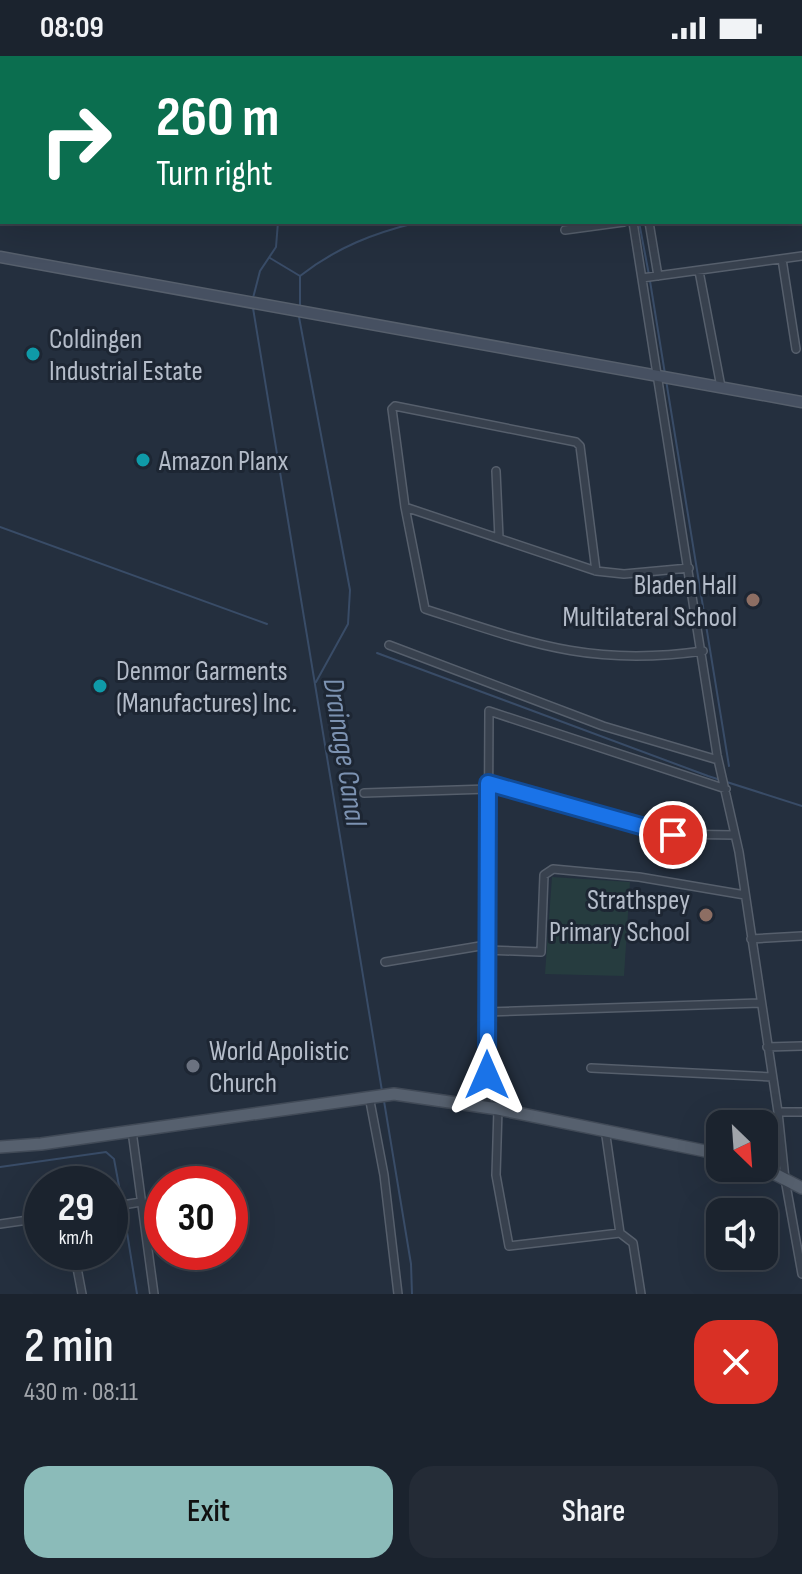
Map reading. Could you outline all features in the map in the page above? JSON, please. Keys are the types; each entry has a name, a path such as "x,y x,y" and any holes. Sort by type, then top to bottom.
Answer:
{"main road":[{"path":"0,257 802,402"},
{"path":"0,1147 394,1094 492,1108 706,1151"},
{"path":"778,1176 802,1188"}],"street":[{"path":"565,230 609,224"},
{"path":"633,224 718,760 735,835 778,1110"},
{"path":"649,224 658,276"},
{"path":"642,278 802,256"},
{"path":"782,259 796,349"},
{"path":"699,271 721,387"},
{"path":"596,571 580,446 576,442 395,406 392,409 405,507 425,609 558,651 651,658 703,651"},
{"path":"496,471 499,538"},
{"path":"405,507 596,571 624,574 689,568"},
{"path":"389,645 603,726 718,760"},
{"path":"620,1233 509,1246 496,1175 487,1012 489,711 726,789"},
{"path":"364,793 488,786 663,834 735,835"},
{"path":"385,962 486,948 541,952 544,875 553,869 639,877 745,895"},
{"path":"751,939 802,936"},
{"path":"487,1012 760,1003"},
{"path":"767,1047 802,1046"},
{"path":"591,1068 772,1077"},
{"path":"372,1095 398,1294"},
{"path":"802,1112 778,1112 785,1179 802,1274"},
{"path":"605,1129 620,1233 633,1243 636,1251 641,1294"},
{"path":"132,1131 154,1294"},
{"path":"128,1204 141,1202"},
{"path":"0,1224 24,1221"},
{"path":"77,1270 82,1294"}],"green space":[{"path":"552,877 630,882 624,976 545,974"}],"waterway":[{"name":"Drainage Canal","path":"253,298 260,271 276,247 278,224"},
{"path":"270,258 300,276 356,242 412,224"},
{"path":"639,224 649,275"},
{"path":"300,276 300,307"},
{"path":"650,281 665,374"},
{"name":"Drainage Canal","path":"253,308 382,1091"},
{"path":"299,317 350,590 348,624 316,682"},
{"path":"666,380 729,766"},
{"path":"0,527 267,624"},
{"path":"377,653 708,776 802,806"},
{"name":"Drainage Canal","path":"384,1101 411,1264 412,1294"},
{"path":"0,1167 106,1152 114,1159 115,1166"},
{"path":"128,1239 137,1294"}],"place":[{"name":"Coldingen Industrial Estate","path":"33,354"},
{"name":"Amazon Planx","path":"143,460"},
{"name":"Bladen Hall Multilateral School","path":"753,600"},
{"name":"Denmor Garments (Manufactures) Inc.","path":"100,686"},
{"name":"Strathspey Primary School","path":"706,915"},
{"name":"World Apolistic Church","path":"193,1066"}],"route":[{"path":"487,1075 488,783 673,835"}]}
